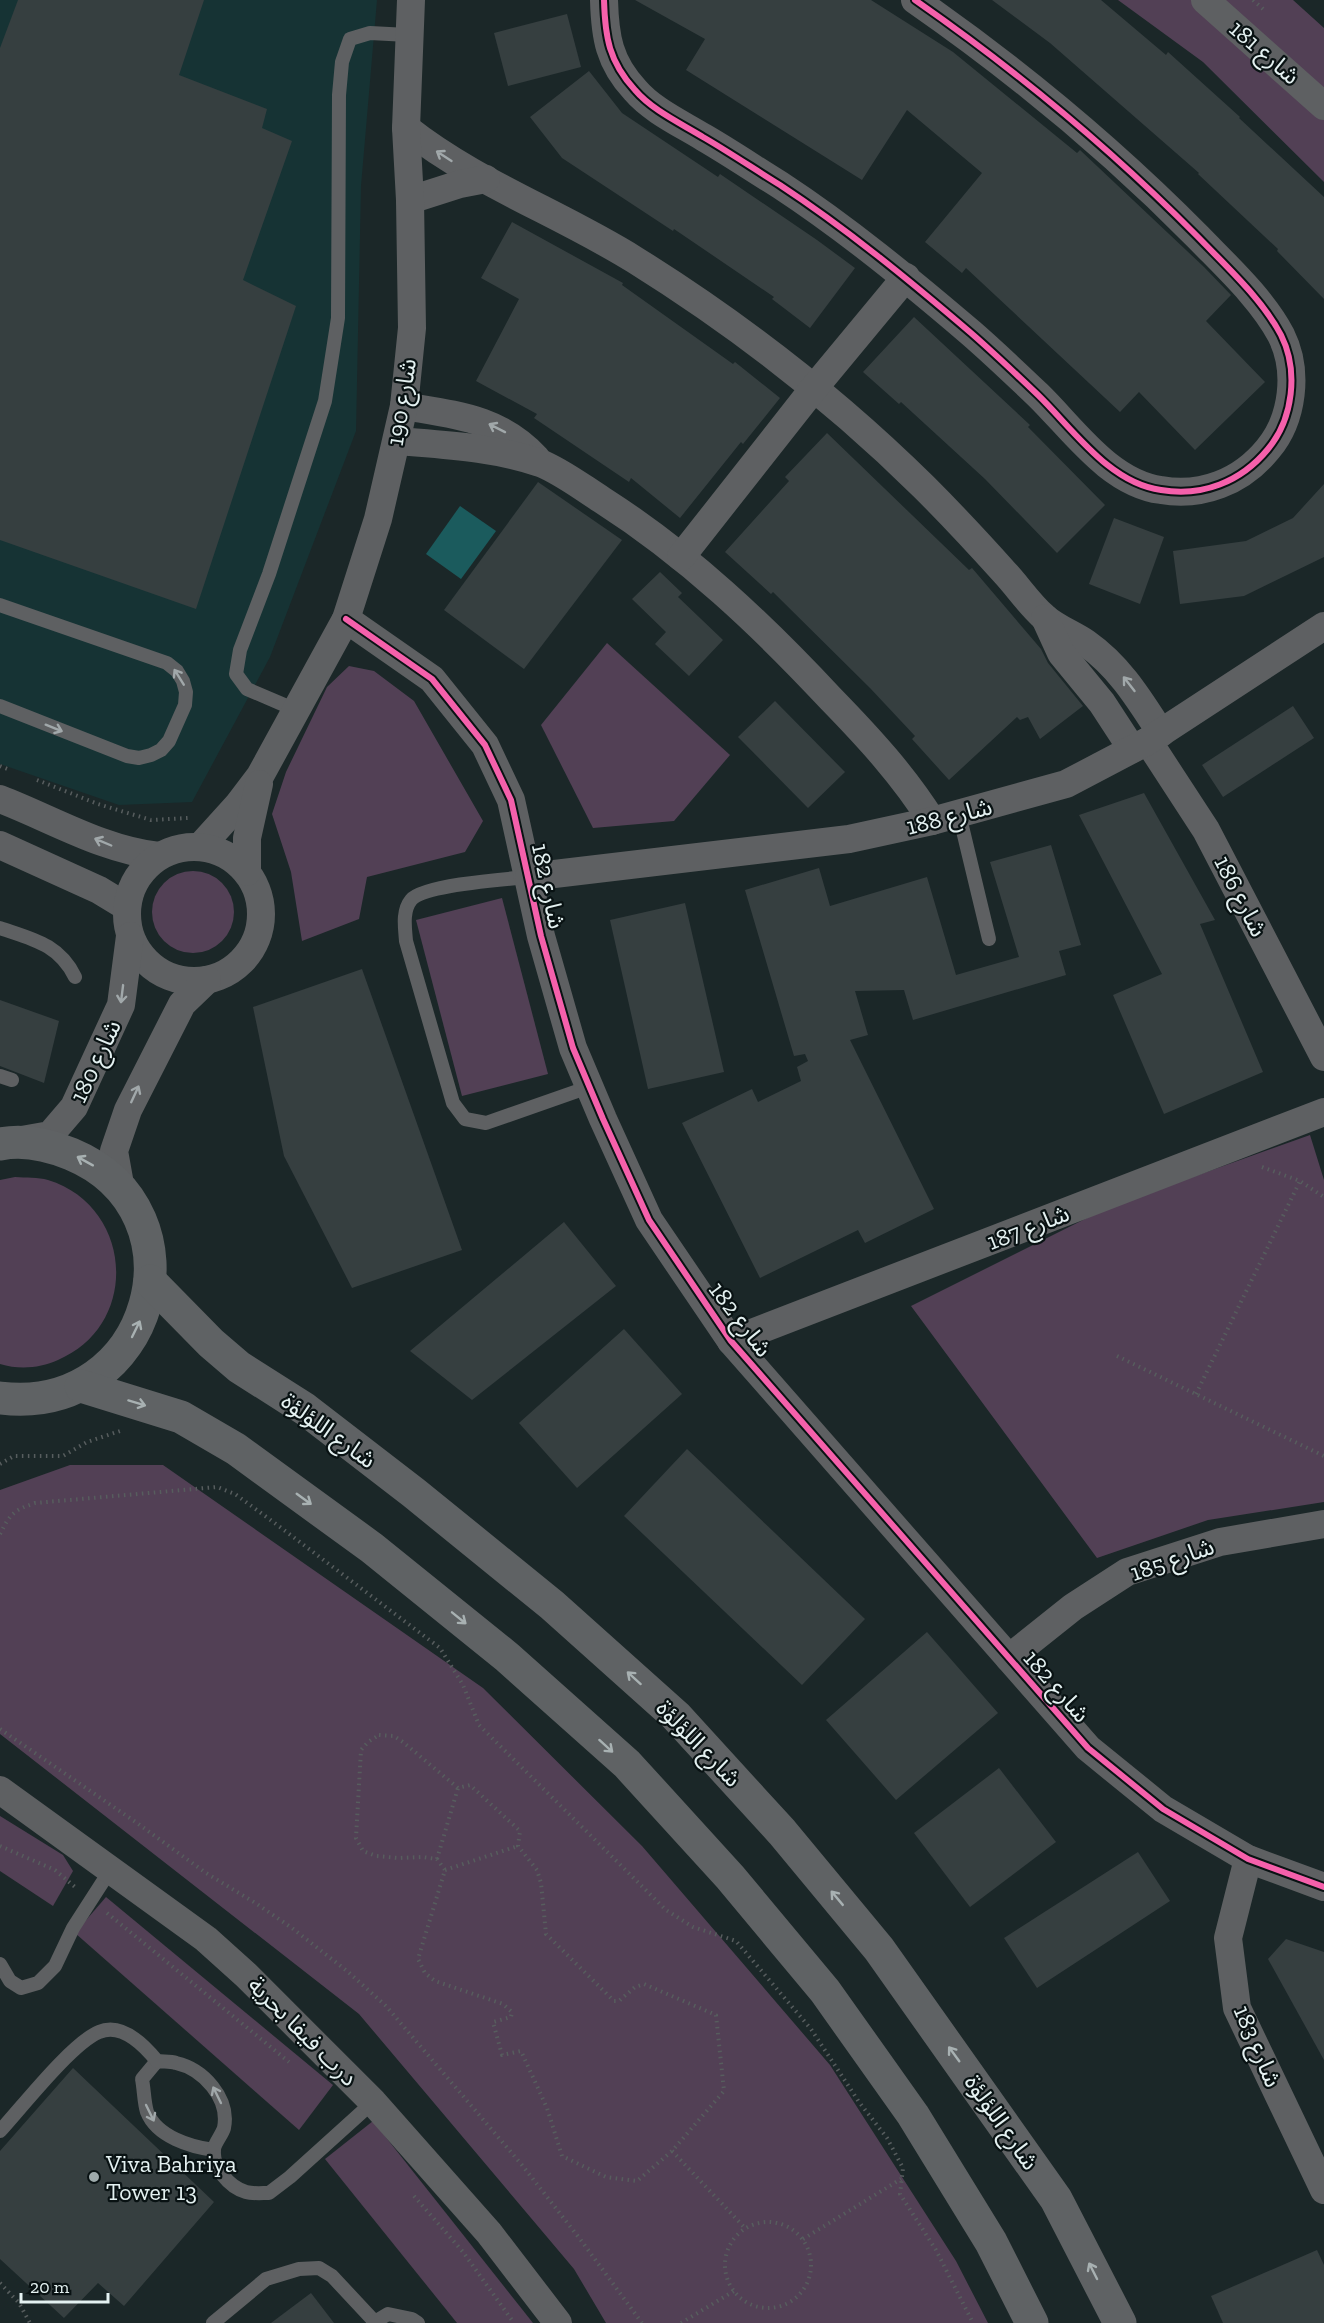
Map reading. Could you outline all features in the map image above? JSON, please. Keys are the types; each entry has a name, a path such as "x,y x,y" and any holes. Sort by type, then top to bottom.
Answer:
{"main road":[{"path":"4,1143 50,1145 89,1162 121,1190 139,1217 149,1248 150,1281 144,1313 129,1343 108,1368 81,1386 50,1397 6,1405"},
{"name":"شارع اللؤلؤة","path":"150,1281 211,1343 239,1366 305,1409 423,1501 552,1605 676,1716 782,1832 879,1949 1056,2199 1120,2323"},
{"path":"81,1386 181,1417 236,1449 372,1548 498,1650 627,1764 730,1877 825,1991 913,2115 991,2242 1032,2323"}],"street":[{"name":"شارع 190","path":"200,847 238,805 260,776 346,619 378,519 404,406 411,328 410,200 406,128 411,0"},
{"path":"604,0 604,33 616,65 636,92 663,113 786,189 906,277 976,337 1098,456 1126,478 1158,490 1192,492 1226,483 1255,465 1277,438 1289,406 1291,371 1282,338 1263,309 1211,250 1163,201 1097,140 1009,68 915,0"},
{"name":"شارع 181","path":"1205,0 1324,106"},
{"name":"شارع 186","path":"406,128 444,156 571,222 634,260 747,336 814,388 925,488 1045,618 1061,653 1102,703 1147,741 1206,830 1324,1057"},
{"path":"410,200 452,186 486,179"},
{"path":"681,557 814,388 906,277"},
{"path":"404,406 477,419 495,426 528,449 542,464 614,508 681,557 743,611 802,668 912,790 946,818"},
{"path":"396,441 495,452 542,464"},
{"name":"شارع 182","path":"346,619 432,679 485,746 511,800 555,992 573,1048 589,1087 649,1220 731,1341 1088,1748 1163,1809 1248,1859 1324,1887"},
{"name":"شارع 188","path":"529,877 849,838 946,818 1066,784 1147,741 1324,626"},
{"name":"شارع 190","path":"247,872 247,838 260,776"},
{"path":"0,799 116,847 140,854 159,856"},
{"path":"0,845 99,890 127,907"},
{"path":"200,847 218,851 234,860 247,872 258,893 261,915 257,937 246,957 229,972 207,980 185,981 167,976 151,966 138,952 130,936 127,907 132,887 144,870 159,856 179,848 200,847"},
{"name":"شارع 180","path":"4,1143 51,1135 74,1107 121,1005 130,936"},
{"name":"شارع 180","path":"121,1190 114,1151 128,1110 182,1004 207,980"},
{"name":"شارع 187","path":"731,1341 1324,1112"},
{"name":"شارع 185","path":"1009,1658 1073,1607 1127,1572 1220,1542 1324,1524"},
{"name":"درب فيفا بحرية","path":"0,1790 206,1939 238,1968 373,2102 489,2233 558,2323"},
{"name":"شارع 183","path":"1248,1859 1228,1938 1237,2008 1324,2190"}],"lane":[{"path":"296,710 247,689 236,674 240,650 269,574 325,401 338,318 339,95 342,62 350,39 370,33 408,35"},
{"path":"0,605 167,663 177,671 186,692 185,705 169,741 161,750 139,758 116,752 0,706"},
{"path":"946,818 989,939"},
{"path":"529,877 488,880 426,892 411,900 405,915 406,941 419,987 453,1102 465,1119 486,1123 589,1087"},
{"path":"0,928 54,949 68,962 75,977"},
{"path":"0,1964 10,1981 21,1988 38,1983 55,1966 73,1928 111,1869"},
{"path":"0,2131 63,2061 85,2040 101,2031 122,2031 144,2044 157,2061 176,2062 193,2069 214,2087 222,2106 224,2127 214,2150 218,2169 231,2184 246,2192 269,2193 373,2102"},
{"path":"157,2061 142,2079 148,2113 159,2127 176,2140 214,2150"},
{"path":"213,2323 266,2279 299,2269 319,2268 332,2276 374,2322 388,2314 412,2319 418,2323"}],"path":[{"path":"0,766 11,770"},
{"path":"33,779 98,804 151,820 198,817"},
{"path":"1261,1167 1300,1181 1324,1197"},
{"path":"1196,1394 1300,1181"},
{"path":"1117,1356 1324,1456"},
{"path":"0,1464 14,1456 63,1456 87,1442 129,1428"},
{"path":"0,1534 9,1516 18,1509 35,1503 217,1487 243,1500 440,1648 464,1685 479,1725 666,1910 693,1927 736,1941 811,2029 859,2102 887,2138 903,2168 900,2194 936,2250 973,2323"},
{"path":"0,1729 206,1873 292,1928 347,1971 386,2006 522,2165 642,2323"},
{"path":"445,1870 437,1860 422,1857 376,1856 363,1851 356,1838 361,1750 368,1742 380,1736 394,1736 458,1788"},
{"path":"445,1870 418,1959 425,1973 435,1981 503,2004 512,2012 511,2017 493,2022 502,2055 521,2051 547,2108 562,2156 606,2177 637,2181 672,2151 724,2091 716,2015 644,1984 635,1987 619,2001 614,2001 546,1934 541,1883 537,1870 518,1846 520,1831 470,1785 458,1788"},
{"path":"437,1860 458,1788"},
{"path":"0,1846 55,1870 292,2065"},
{"path":"445,1870 518,1846"},
{"path":"672,2151 746,2228"},
{"path":"803,2239 901,2179"},
{"path":"410,2192 463,2252 514,2323"},
{"path":"756,2223 778,2223 792,2229 803,2239 810,2252 811,2266 808,2281 802,2292 792,2300 781,2306 768,2308 744,2300 734,2290 725,2268 726,2256 737,2235 746,2228 756,2223"},
{"path":"0,2283 19,2303 30,2323"},
{"path":"681,2323 734,2290"}],"shaded area":[{"path":"0,0 377,0 361,186 356,431 270,657 192,802 119,805 0,764"},
{"path":"1118,0 1293,0 1324,28 1324,182 1203,62"},
{"path":"607,643 730,755 674,821 593,828 541,725"},
{"path":"349,666 374,671 414,701 483,821 465,852 367,877 359,919 302,941 291,872 272,814 286,772 327,687"},
{"path":"185,871 201,871 216,878 227,889 234,904 231,928 222,941 201,953 185,953 170,946 159,935 152,920 152,904 159,889 170,878"},
{"path":"502,898 548,1074 462,1096 416,920"},
{"path":"1310,1135 1324,1180 1324,1502 1208,1520 1097,1558 911,1306 1109,1207"},
{"path":"15,1177 48,1180 76,1194 97,1214 110,1239 116,1267 114,1295 103,1321 85,1343 58,1360 30,1367 0,1364 0,1180"},
{"path":"70,1465 163,1465 483,1688 642,1846 830,2065 956,2261 988,2323 606,2323 574,2269 359,2014 0,1734 0,1490"},
{"path":"0,1816 63,1855 73,1871 53,1906 0,1871"},
{"path":"106,1897 333,2085 299,2130 75,1933"},
{"path":"373,2121 533,2323 457,2323 325,2159"}],"water":[{"path":"460,506 496,531 461,579 426,554"}],"building":[{"path":"18,0 204,0 179,75 267,109 262,128 292,141 243,280 296,306 196,609 0,540 0,48"},
{"path":"635,0 871,0 953,52 1077,153 1080,150 1204,267 1231,295 1206,321 1265,382 1195,450 1139,392 1120,412 966,268 962,273 925,242 982,173 907,110 862,180 686,70 705,39"},
{"path":"992,0 1101,0 1166,55 1168,52 1324,197 1324,299 1277,251 1278,249 1199,173 1050,43"},
{"path":"567,14 581,67 508,86 494,33"},
{"path":"589,71 622,113 718,177 720,174 855,268 810,328 772,299 774,297 674,229 673,231 562,158 530,117"},
{"path":"512,222 623,283 622,285 733,364 735,362 780,398 680,518 631,478 629,482 534,418 537,414 476,381 519,299 481,278"},
{"path":"914,317 1030,425 1028,427 1105,505 1057,553 985,479 901,402 899,404 863,372"},
{"path":"827,433 969,570 972,568 1041,649 1048,663 1083,706 1040,739 1028,717 1020,720 1017,717 949,780 912,739 915,736 870,688 773,592 771,594 725,552 789,481 785,477"},
{"path":"538,482 622,540 524,669 444,610"},
{"path":"1324,484 1324,557 1244,596 1180,604 1173,551 1246,541 1293,518"},
{"path":"1114,518 1164,537 1140,604 1089,584"},
{"path":"660,572 682,593 678,597 723,640 689,676 655,644 666,632 632,599"},
{"path":"775,701 845,772 808,808 738,737"},
{"path":"1293,706 1314,738 1223,797 1202,765"},
{"path":"1144,793 1215,920 1200,924 1263,1072 1164,1114 1113,995 1162,974 1079,815"},
{"path":"1051,845 1081,945 1059,951 1066,975 913,1020 904,990 855,991 868,1035 850,1040 934,1209 865,1243 858,1230 760,1278 682,1123 752,1089 758,1102 801,1081 797,1067 808,1061 805,1054 794,1056 745,890 819,868 830,906 927,877 956,975 1019,957 990,862"},
{"path":"685,903 724,1072 648,1089 610,920"},
{"path":"362,969 462,1250 352,1288 284,1156 253,1007"},
{"path":"0,1000 59,1021 44,1083 0,1066"},
{"path":"564,1222 616,1286 472,1400 410,1351"},
{"path":"624,1329 682,1394 577,1488 519,1423"},
{"path":"687,1449 865,1619 802,1685 624,1516"},
{"path":"927,1632 998,1713 896,1800 826,1720"},
{"path":"999,1768 1056,1842 970,1907 914,1833"},
{"path":"1138,1852 1170,1901 1037,1988 1004,1938"},
{"path":"1286,1939 1324,1952 1324,2060 1268,1959"},
{"name":"Viva Bahriya Tower 13","path":"73,2068 214,2202 124,2306 98,2283 64,2318 0,2259 0,2151"},
{"path":"1317,2250 1324,2265 1324,2323 1223,2323 1211,2296"},
{"path":"311,2293 334,2323 271,2323"}],"cycle path":[{"path":"604,0 607,37 614,59 626,80 642,97 667,116 780,185 830,219 878,256 988,348 1108,466 1142,485 1176,492 1220,485 1246,470 1268,449 1276,437 1283,424 1291,394 1287,349 1264,309 1198,237 1097,142 1026,83 915,0"},
{"path":"346,619 432,679 485,745 511,800 541,936 573,1048 649,1220 731,1341 1088,1748 1163,1809 1248,1859 1324,1887"}],"place":[{"name":"Viva Bahriya Tower 13","path":"94,2177"}]}
